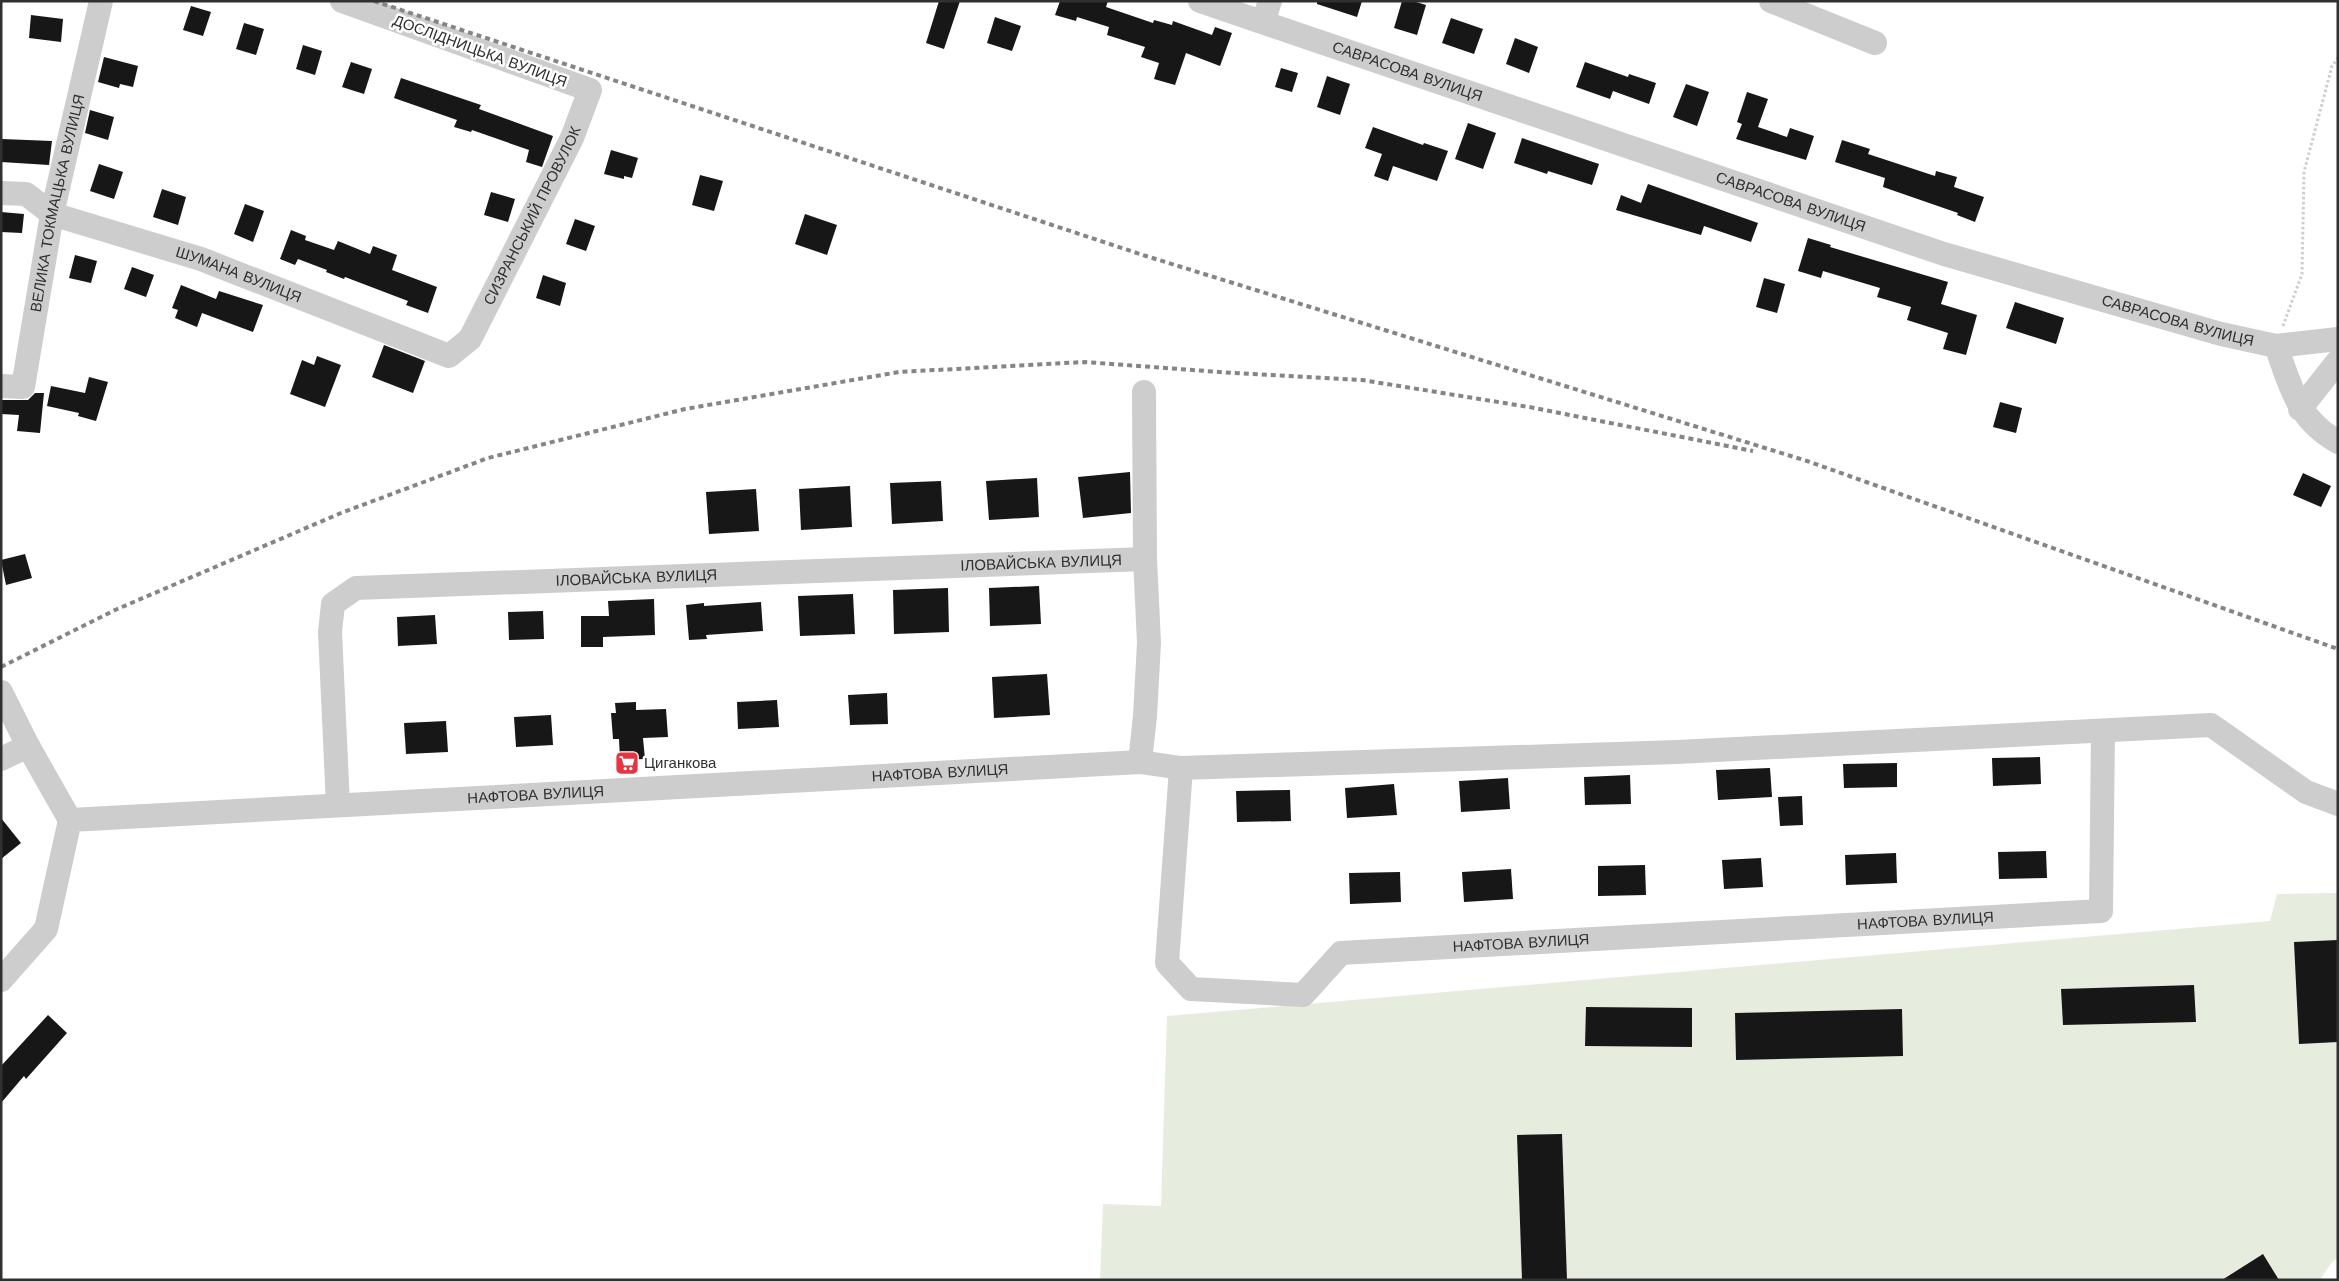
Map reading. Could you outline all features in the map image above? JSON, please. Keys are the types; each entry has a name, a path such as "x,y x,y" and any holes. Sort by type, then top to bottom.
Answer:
{"street":[{"name":"ВЕЛИКА ТОКМАЦЬКА ВУЛИЦЯ","path":"1,386 23,387 52,214 101,1"},
{"name":"ДОСЛІДНИЦЬКА ВУЛИЦЯ","path":"342,1 590,90"},
{"name":"САВРАСОВА ВУЛИЦЯ","path":"1200,1 1267,12 1944,254 2221,334 2276,346 2338,340"},
{"path":"1771,1 1875,43"},
{"name":"СИЗРАНСЬКИЙ ПРОВУЛОК","path":"470,339 572,138 590,90"},
{"name":"ШУМАНА ВУЛИЦЯ","path":"1,193 26,194 52,214 201,259 449,356 470,339"},
{"path":"2276,346 2300,409 2323,434 2338,442"},
{"path":"2300,409 2338,361"},
{"path":"1140,762 1145,716 1149,643 1145,559 1144,392"},
{"name":"ІЛОВАЙСЬКА ВУЛИЦЯ","path":"338,805 330,632 333,604 356,588 1145,559"},
{"path":"1,692 28,746 70,820 46,929 1,980"},
{"name":"НАФТОВА ВУЛИЦЯ","path":"70,820 1140,762 1181,768 1676,752 2211,725 2306,792 2338,804"},
{"name":"НАФТОВА ВУЛИЦЯ","path":"1181,768 1167,963 1191,989 1303,995 1341,953 2101,911 2103,731"},
{"path":"1,759 28,746"}],"path":[{"path":"2276,346 2302,274 2304,172 2332,66 2338,58"}],"green space":[{"path":"2338,893 2338,1257 2332,1262 2320,1280 1100,1280 1103,1204 1161,1206 1167,1016 2270,921 2277,894"}],"building":[{"path":"939,1 960,1 944,49 926,43"},
{"path":"1060,1 1108,1 1106,7 1153,23 1154,20 1172,25 1173,21 1212,35 1215,27 1232,33 1220,66 1186,53 1175,85 1154,79 1159,63 1141,57 1145,47 1107,35 1109,27 1077,17 1076,21 1055,15"},
{"path":"1317,1 1362,1 1357,17 1317,4"},
{"path":"1402,1 1413,1 1426,5 1417,35 1394,28"},
{"path":"191,6 211,12 203,36 183,30"},
{"path":"31,15 63,19 61,42 29,38"},
{"path":"995,17 1021,26 1012,51 987,43"},
{"path":"1451,18 1483,29 1474,54 1442,43"},
{"path":"244,23 264,29 256,55 236,49"},
{"path":"1515,38 1538,47 1529,73 1506,64"},
{"path":"303,45 322,51 315,75 296,69"},
{"path":"104,57 138,66 133,87 120,84 119,88 98,82"},
{"path":"351,62 372,69 364,94 342,87"},
{"path":"1585,62 1628,77 1629,74 1656,83 1649,104 1613,91 1610,99 1576,87"},
{"path":"1281,68 1298,73 1292,92 1275,87"},
{"path":"1327,76 1350,84 1340,115 1317,107"},
{"path":"401,78 481,105 479,109 553,136 542,167 526,162 529,150 472,130 471,132 454,127 457,120 394,98"},
{"path":"1686,84 1709,92 1697,126 1673,117"},
{"path":"1747,92 1768,99 1758,127 1787,137 1790,128 1814,136 1806,160 1736,139 1742,124 1737,122"},
{"path":"90,110 114,117 108,140 85,133"},
{"path":"1468,123 1496,133 1483,169 1455,159"},
{"path":"1373,127 1423,145 1424,143 1448,151 1437,181 1393,166 1388,181 1374,176 1382,154 1365,148"},
{"path":"1522,138 1599,164 1592,185 1548,171 1547,174 1514,163"},
{"path":"2,139 52,141 49,165 1,162"},
{"path":"1842,140 1870,149 1868,154 1935,176 1936,171 1957,177 1954,187 1984,197 1975,222 1957,215 1958,213 1883,187 1885,178 1835,162"},
{"path":"611,150 638,158 632,178 624,176 624,179 604,174"},
{"path":"99,164 123,172 114,199 90,191"},
{"path":"700,175 723,181 714,211 692,205"},
{"path":"1648,184 1758,223 1751,242 1704,226 1701,235 1616,210 1621,195 1641,203"},
{"path":"162,189 186,197 178,225 153,217"},
{"path":"491,192 515,199 508,222 484,215"},
{"path":"245,204 264,211 253,242 234,234"},
{"path":"1,212 24,214 22,233 1,232"},
{"path":"805,214 837,225 827,255 795,244"},
{"path":"575,219 595,226 586,251 566,244"},
{"path":"291,230 306,236 305,240 334,250 338,241 370,254 373,246 397,255 392,270 437,287 428,313 406,305 408,301 345,277 344,279 298,259 295,265 280,259"},
{"path":"1808,238 1831,245 1830,247 1948,282 1941,304 1977,315 1966,355 1943,349 1948,333 1907,320 1911,307 1877,297 1880,288 1823,271 1821,278 1798,271"},
{"path":"75,255 97,261 91,283 69,278"},
{"path":"132,267 154,275 146,297 124,289"},
{"path":"543,275 566,283 560,306 536,298"},
{"path":"1764,278 1785,284 1777,313 1756,307"},
{"path":"181,285 216,299 219,291 263,305 253,332 202,313 197,327 175,318 178,310 172,308"},
{"path":"2015,302 2064,318 2056,344 2006,328"},
{"path":"384,345 425,361 413,393 372,377"},
{"path":"317,356 341,365 325,407 290,394 302,360 314,365"},
{"path":"89,377 108,382 96,421 78,416 79,413 47,406 51,386 85,393"},
{"path":"35,393 44,393 40,433 17,431 19,415 1,414 1,400 28,400"},
{"path":"2000,402 2022,408 2016,433 1993,427"},
{"path":"1130,472 1131,513 1083,518 1078,477"},
{"path":"2303,473 2331,486 2321,507 2293,495"},
{"path":"1037,478 1039,517 989,520 986,481"},
{"path":"941,481 943,521 892,524 890,483"},
{"path":"850,486 852,527 801,530 799,489"},
{"path":"756,489 759,531 709,534 706,492"},
{"path":"25,554 32,578 6,585 1,560"},
{"path":"1039,586 1041,624 990,626 989,588"},
{"path":"948,588 949,632 894,634 893,590"},
{"path":"853,594 855,634 800,636 798,596"},
{"path":"654,599 655,635 603,637 603,647 581,647 581,616 609,616 608,601"},
{"path":"761,602 763,631 706,635 707,639 689,640 686,605 704,603 704,606"},
{"path":"543,611 544,639 509,640 508,612"},
{"path":"435,615 437,644 398,646 397,617"},
{"path":"1047,674 1050,715 994,718 992,677"},
{"path":"887,693 888,724 850,725 848,695"},
{"path":"777,700 779,727 738,729 737,702"},
{"path":"636,702 636,710 666,709 668,737 643,738 645,759 620,760 619,739 613,739 611,713 616,713 615,703"},
{"path":"551,715 553,745 516,747 514,717"},
{"path":"446,721 448,752 406,754 404,723"},
{"path":"2040,757 2041,784 1993,786 1992,758"},
{"path":"1897,763 1897,787 1844,788 1843,764"},
{"path":"1770,768 1772,797 1718,800 1716,770"},
{"path":"1630,775 1631,804 1585,805 1584,777"},
{"path":"1508,778 1510,809 1461,812 1459,781"},
{"path":"1394,784 1397,815 1347,818 1345,788"},
{"path":"1290,790 1291,821 1237,822 1236,791"},
{"path":"1802,796 1803,825 1780,826 1778,797"},
{"path":"1,818 21,843 1,859"},
{"path":"2046,851 2047,878 1999,879 1998,852"},
{"path":"1896,853 1897,883 1846,885 1845,855"},
{"path":"1761,858 1763,887 1724,889 1722,860"},
{"path":"1645,865 1646,895 1598,896 1598,866"},
{"path":"1511,869 1513,899 1464,902 1462,872"},
{"path":"1400,872 1401,902 1350,904 1349,873"},
{"path":"2338,940 2338,1042 2299,1044 2294,942"},
{"path":"2194,985 2196,1022 2063,1025 2061,989"},
{"path":"1586,1007 1692,1008 1692,1047 1585,1046"},
{"path":"1902,1009 1903,1056 1736,1060 1735,1013"},
{"path":"48,1015 67,1033 26,1079 24,1076 1,1103 1,1066"},
{"path":"1562,1134 1567,1280 1522,1280 1517,1135"},
{"path":"2263,1254 2279,1280 2222,1280"}],"railway":[{"path":"374,1 1146,256 1807,461 2338,649"},
{"path":"1,667 115,610 341,513 488,458 685,409 899,372 1085,362 1362,380 1529,407 1753,451"}],"place":[{"name":"Циганкова","path":"627,763"}]}
